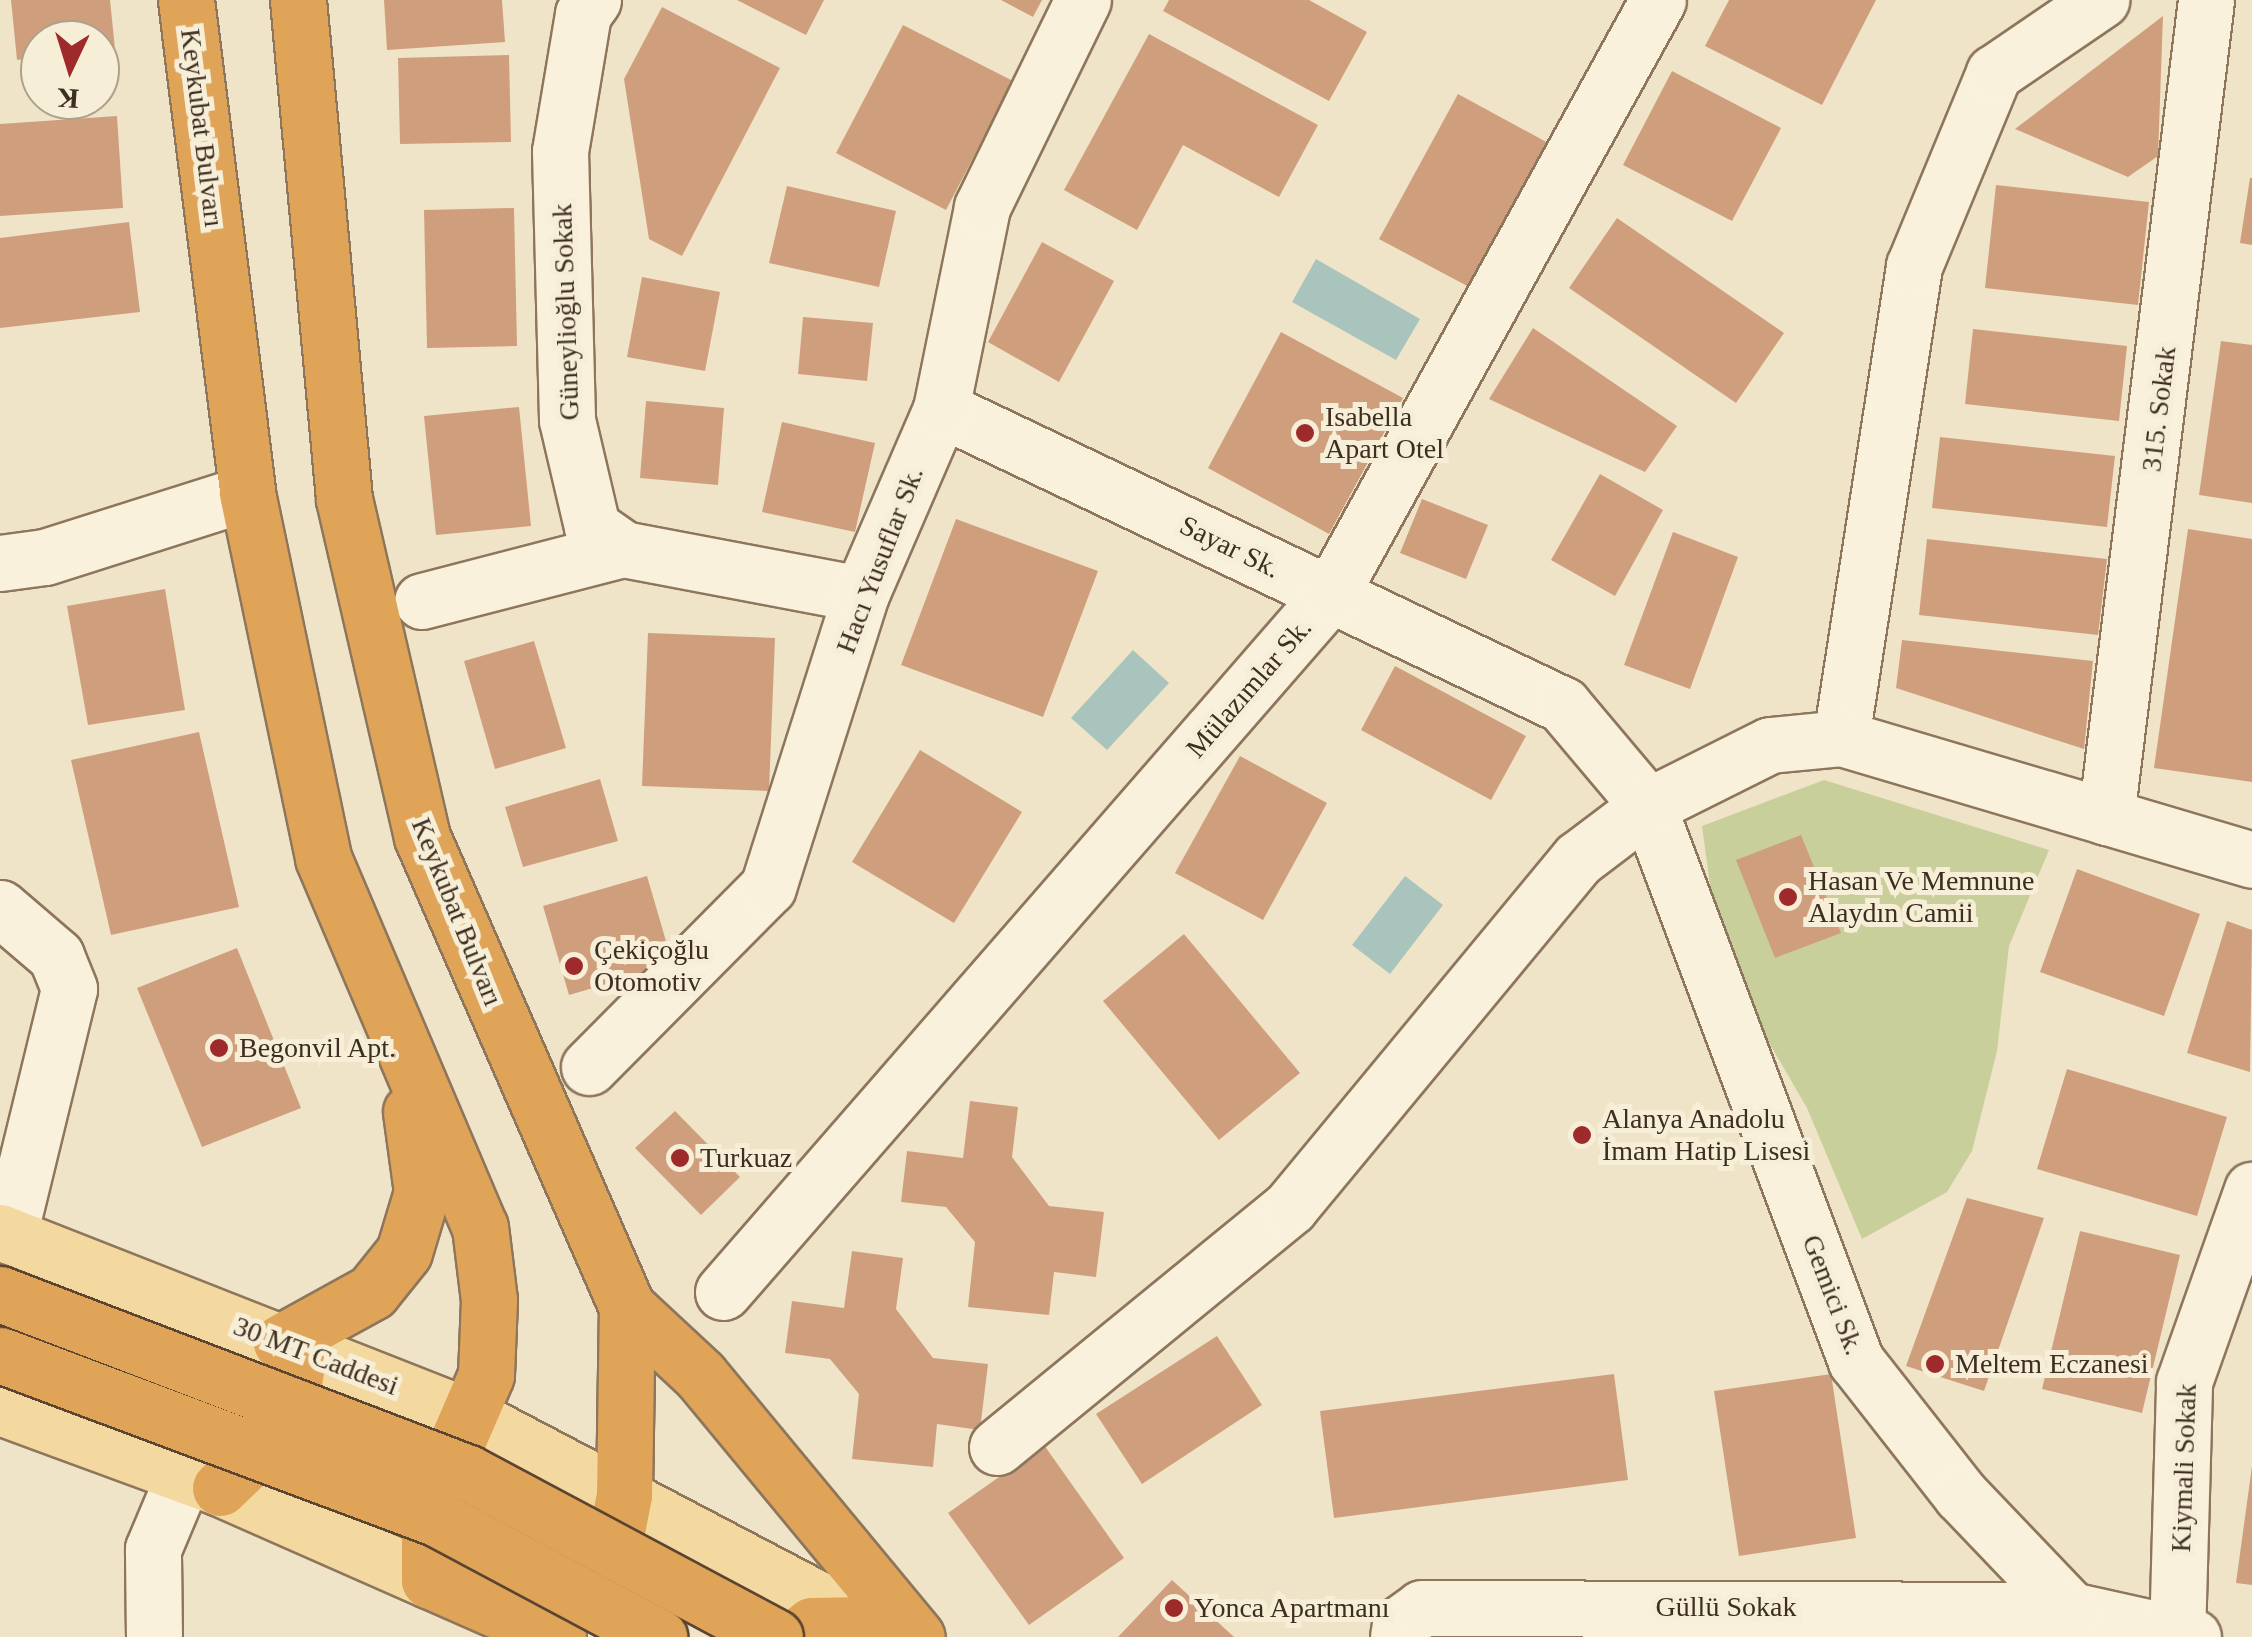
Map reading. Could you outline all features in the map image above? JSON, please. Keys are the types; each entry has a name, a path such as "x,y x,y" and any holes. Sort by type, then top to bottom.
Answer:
{"highway":[{"name":"Keykubat Bulvarı","path":"186,0 247,493 323,858 399,1024 480,1227 489,1300 486,1375 473,1418 442,1479 429,1531 429,1580"},
{"name":"Keykubat Bulvarı","path":"298,0 344,500 422,837 627,1307 700,1375 917,1637"},
{"path":"201,1484 288,1422 296,1364 281,1342 372,1292 404,1252 422,1192 399,1024"},
{"path":"0,1294 468,1472 775,1637"},
{"path":"429,1580 557,1636 608,1578 624,1495 627,1307"},
{"path":"0,1355 438,1519 659,1637"},
{"path":"796,1637 812,1625 876,1630"}],"main road":[{"name":"30 MT Caddesi","path":"5,1234 473,1418 876,1630"},
{"path":"0,1407 201,1484 429,1580"}],"street":[{"name":"Güneylioğlu Sokak","path":"592,0 583,14 560,152 567,420 592,527 624,549"},
{"name":"Hacı Yusuflar Sk.","path":"589,1067 768,886 861,594 941,409 982,208 1083,0"},
{"name":"Mülazımlar Sk.","path":"723,1292 1330,595 1658,0"},
{"path":"1841,738 1914,266 1994,74 2102,0"},
{"name":"315. Sokak","path":"2106,817 2228,59 2206,0"},
{"name":"Sayar Sk.","path":"941,409 1563,704 1648,806"},
{"path":"0,563 46,556 247,493"},
{"path":"422,601 624,549 861,594"},
{"path":"997,1448 1290,1207 1578,859 1648,806 1770,746 1841,738 2252,860"},
{"name":"Gemici Sk.","path":"1648,806 1856,1360 1960,1495 2070,1610"},
{"path":"0,908 56,956 69,989 5,1234"},
{"name":"Kiymali Sokak","path":"2183,1636 2184,1382 2252,1190"},
{"path":"154,1637 153,1550 201,1484"},
{"name":"Güllü Sokak","path":"1398,1637 1400,1624 1422,1608 2070,1610"},
{"path":"2070,1610 2183,1636"}],"green space":[{"path":"1824,780 2049,850 2009,946 1997,1051 1972,1151 1947,1192 1862,1239 1807,1108 1720,958 1702,826"}],"water":[{"path":"1316,259 1420,319 1396,360 1292,302"},
{"path":"1133,650 1169,683 1107,750 1071,718"},
{"path":"1405,876 1443,905 1390,974 1352,945"}],"building":[{"path":"11,0 110,0 112,20 20,20 17,60"},
{"path":"384,0 502,0 505,42 387,50"},
{"path":"737,0 824,0 806,35"},
{"path":"1001,0 1042,0 1033,17"},
{"path":"1169,0 1309,0 1367,32 1329,101 1163,11"},
{"path":"1729,0 1876,0 1822,105 1705,46"},
{"path":"662,7 780,68 682,256 649,239 624,79"},
{"path":"2163,16 2158,156 2128,177 2015,129"},
{"path":"903,25 1013,81 946,210 836,153"},
{"path":"1149,34 1318,125 1279,197 1183,145 1137,230 1064,190"},
{"path":"509,55 511,142 400,144 398,58"},
{"path":"1672,71 1781,128 1732,221 1623,165"},
{"path":"1458,94 1550,144 1471,288 1379,239"},
{"path":"117,120 123,208 0,216 0,124"},
{"path":"2252,178 2252,245 2240,243"},
{"path":"1996,185 2149,202 2138,305 1985,288"},
{"path":"787,186 896,211 879,287 769,263"},
{"path":"514,208 517,346 427,348 424,210"},
{"path":"1617,218 1784,333 1736,403 1569,288"},
{"path":"129,222 140,312 0,328 0,238"},
{"path":"1042,242 1114,281 1059,382 988,342"},
{"path":"642,277 720,292 705,371 627,357"},
{"path":"803,317 873,323 867,381 798,374"},
{"path":"1533,328 1677,426 1645,472 1489,399"},
{"path":"1973,329 2127,346 2119,421 1965,404"},
{"name":"Isabella Apart Otel","path":"1281,332 1403,398 1329,534 1208,468"},
{"path":"2221,341 2252,345 2252,503 2199,495"},
{"path":"646,401 724,408 718,485 640,478"},
{"path":"519,407 531,526 436,535 424,416"},
{"path":"782,422 875,443 855,532 762,512"},
{"path":"1940,437 2115,456 2107,527 1932,508"},
{"path":"1600,474 1663,510 1615,596 1551,560"},
{"path":"1422,499 1488,525 1466,579 1400,553"},
{"path":"956,519 1098,571 1043,717 901,665"},
{"path":"2188,529 2252,539 2252,782 2154,768"},
{"path":"1673,532 1738,557 1690,689 1624,665"},
{"path":"1927,539 2107,559 2098,635 1919,615"},
{"path":"165,589 185,710 88,725 67,606"},
{"path":"648,633 775,638 769,791 642,786"},
{"path":"1902,640 2093,661 2084,749 1896,688"},
{"path":"534,641 566,748 495,769 464,661"},
{"path":"1395,666 1526,736 1491,800 1361,730"},
{"path":"199,732 239,907 111,935 71,760"},
{"path":"920,750 1022,812 954,923 852,862"},
{"path":"1240,756 1327,803 1263,920 1175,873"},
{"path":"600,779 618,841 523,867 505,807"},
{"name":"Hasan Ve Memnune Alaydın Camii","path":"1801,835 1841,933 1775,958 1736,860"},
{"path":"2077,869 2200,914 2164,1016 2040,972"},
{"path":"647,876 673,965 569,995 543,906"},
{"path":"2227,921 2252,930 2250,1072 2187,1053"},
{"path":"1184,934 1300,1073 1219,1140 1103,1001"},
{"name":"Begonvil Apt.","path":"237,948 301,1108 202,1147 137,988"},
{"path":"2067,1069 2227,1117 2197,1216 2037,1169"},
{"path":"970,1101 1018,1107 1012,1157 1049,1206 1104,1212 1096,1277 1054,1272 1049,1315 968,1307 975,1242 946,1207 901,1202 907,1151 963,1158"},
{"path":"675,1111 740,1177 701,1215 635,1148"},
{"path":"1967,1198 2044,1218 1984,1391 1906,1366"},
{"path":"2080,1231 2180,1255 2142,1413 2042,1389"},
{"path":"852,1251 903,1258 896,1309 933,1358 988,1364 980,1430 937,1424 933,1467 852,1459 859,1394 830,1359 785,1353 792,1301 844,1308"},
{"path":"1217,1336 1262,1405 1142,1484 1096,1414"},
{"path":"1614,1374 1628,1480 1334,1518 1320,1411"},
{"path":"1831,1374 1856,1538 1739,1556 1714,1391"},
{"path":"1044,1445 1124,1558 1029,1625 948,1513"},
{"path":"2252,1466 2252,1585 2236,1583"},
{"name":"Yonca Apartmanı","path":"1172,1580 1234,1637 1118,1637"}],"place":[{"name":"Isabella Apart Otel","path":"1305,433"},
{"name":"Hasan Ve Memnune Alaydın Camii","path":"1788,897"},
{"name":"Çekiçoğlu Otomotiv","path":"574,966"},
{"name":"Begonvil Apt.","path":"219,1048"},
{"name":"Alanya Anadolu İmam Hatip Lisesi","path":"1582,1135"},
{"name":"Turkuaz","path":"680,1158"},
{"name":"Meltem Eczanesi","path":"1935,1364"},
{"name":"Yonca Apartmanı","path":"1174,1608"}]}
